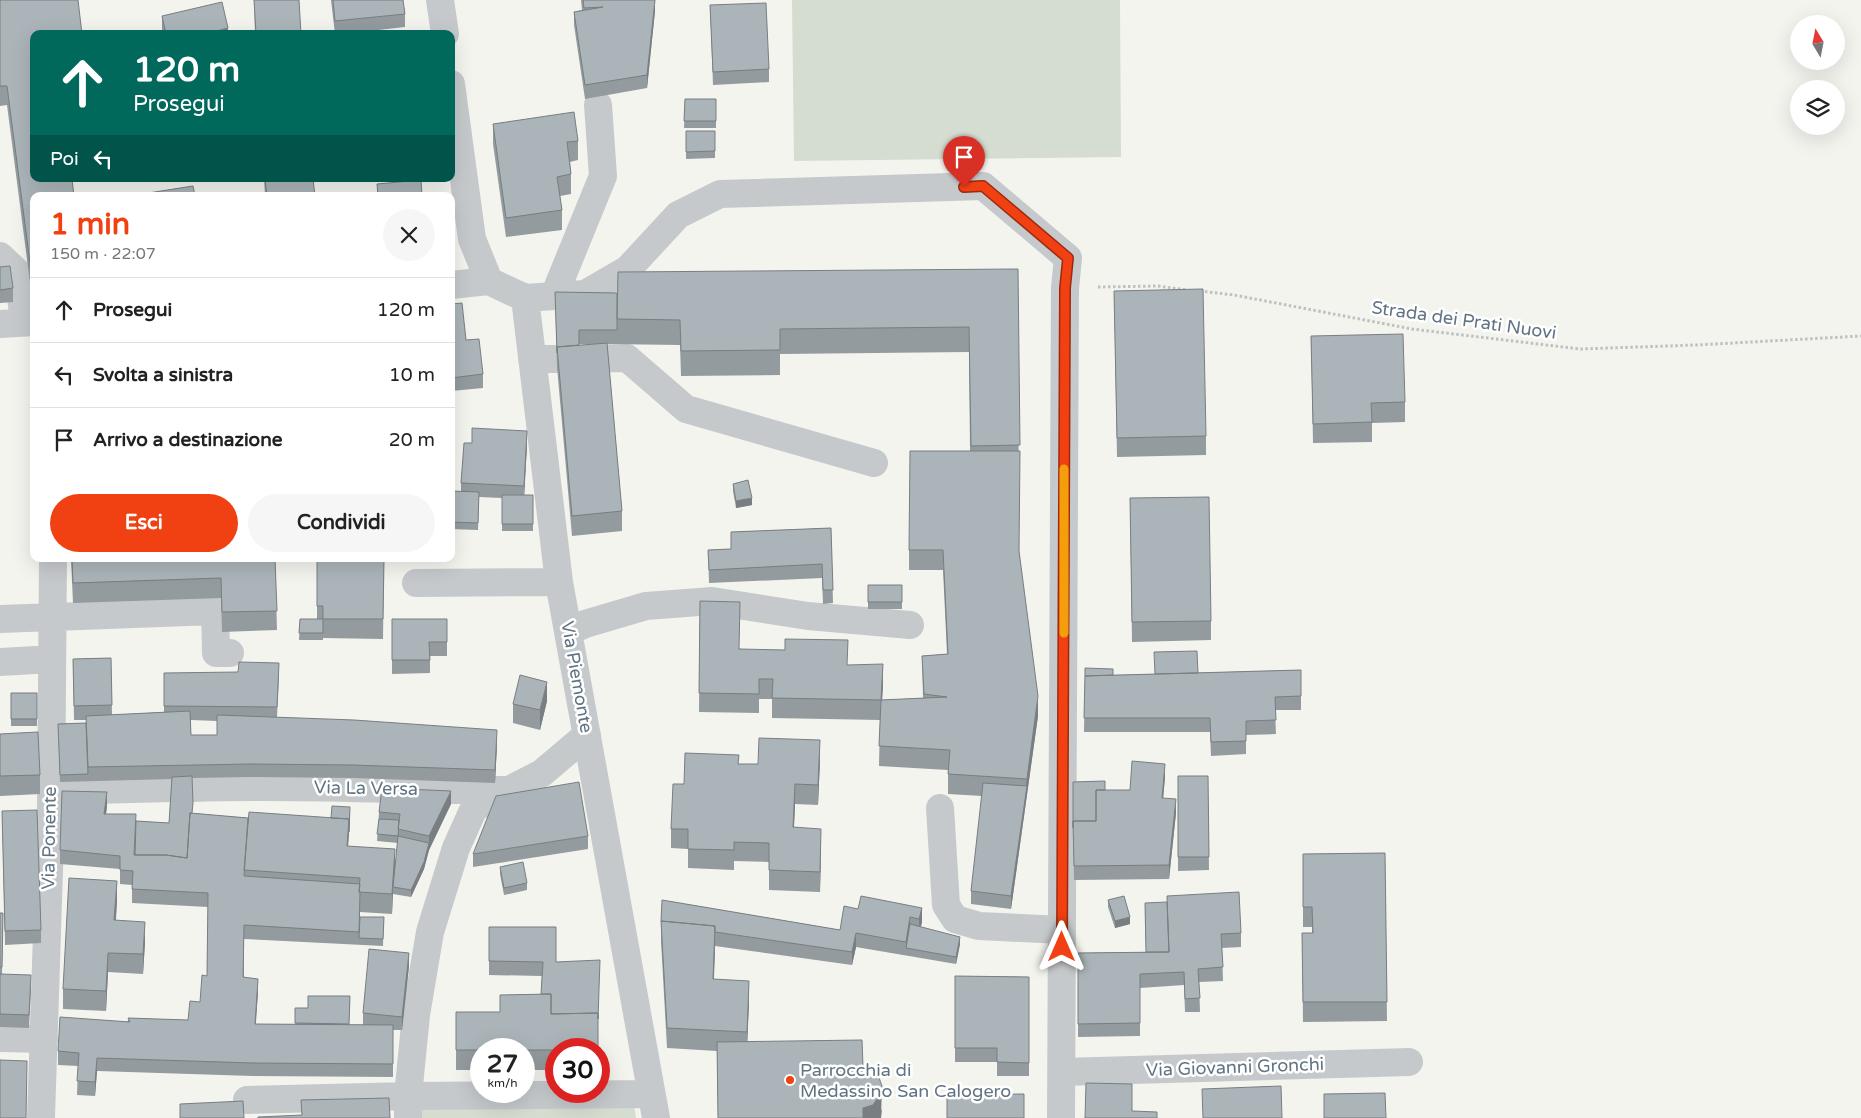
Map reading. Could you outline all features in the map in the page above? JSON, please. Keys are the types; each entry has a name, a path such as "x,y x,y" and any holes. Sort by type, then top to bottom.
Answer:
{"street":[{"path":"440,0 444,30"},
{"path":"554,296 603,176 598,105"},
{"path":"455,114 472,239 489,281"},
{"path":"455,285 489,281 525,298 585,294 628,269 678,215 720,194 983,186 1068,258 1065,288 1061,1118"},
{"path":"0,256 18,273 19,323"},
{"name":"Via Piemonte","path":"525,298 556,359 559,582 654,1106"},
{"path":"556,359 626,358 686,409 874,463"},
{"name":"Via Ponente","path":"41,1118 43,1050 42,804 38,741 52,659 53,562"},
{"path":"416,584 559,582"},
{"path":"568,632 585,624 646,606 712,601 808,616 910,625"},
{"path":"0,619 215,611 216,654 230,654"},
{"path":"0,662 52,659"},
{"path":"408,1107 416,1015 430,932 456,848 474,808 542,773 587,735"},
{"name":"Via La Versa","path":"42,804 182,788 226,786 506,790"},
{"path":"940,808 946,905 955,919 979,926 1062,930"},
{"path":"0,1038 43,1050"},
{"path":"0,1061 43,1050"},
{"name":"Via Giovanni Gronchi","path":"1062,1072 1409,1062"},
{"path":"247,1100 408,1107 654,1106"}],"path":[{"name":"Strada dei Prati Nuovi","path":"1065,288 1158,286 1234,295 1412,329 1580,349 1861,336"}],"shaded area":[{"path":"792,0 1120,0 1121,157 794,161"},
{"path":"634,1105 636,1118 422,1118 422,1106"}],"building":[{"path":"0,0 78,0 82,30 30,30 30,182 72,182 74,192 30,192 30,263 7,86 0,86"},
{"path":"254,0 299,0 301,30 256,30"},
{"path":"333,0 403,0 405,14 335,21"},
{"path":"583,0 655,0 647,75 585,85 574,12 603,7 584,8"},
{"path":"222,2 228,28 220,30 165,30 162,16"},
{"path":"766,3 769,69 713,72 710,5"},
{"path":"685,99 716,99 716,121 684,121"},
{"path":"574,112 578,141 567,142 571,174 557,177 562,210 506,218 493,124"},
{"path":"686,131 715,131 715,151 686,152"},
{"path":"265,182 313,182 315,192 267,192"},
{"path":"421,182 422,192 378,192 377,184"},
{"path":"193,186 194,192 155,192"},
{"path":"10,266 13,288 0,290 0,267"},
{"path":"1018,269 1020,445 971,446 969,327 780,329 780,350 681,351 680,320 617,319 618,272"},
{"path":"1203,289 1206,436 1117,438 1114,291"},
{"path":"555,292 617,293 617,330 579,330 579,345 557,347 557,353"},
{"path":"462,303 466,340 479,339 483,374 455,378 455,304"},
{"path":"1403,334 1405,402 1371,403 1372,422 1313,424 1311,336"},
{"path":"607,343 622,511 572,516 557,347"},
{"path":"472,428 527,431 524,486 461,483 464,443 472,443"},
{"path":"910,451 1020,451 1019,551 1038,696 1027,779 948,774 950,750 879,746 881,700 947,697 924,694 922,656 948,654 943,550 909,550"},
{"path":"748,480 752,498 736,501 733,484"},
{"path":"455,491 479,492 478,523 455,522"},
{"path":"502,495 533,495 533,524 502,524"},
{"path":"1209,497 1211,621 1132,622 1130,498"},
{"path":"831,528 833,590 823,590 822,564 709,570 708,550 731,549 731,532"},
{"path":"72,562 275,562 277,611 222,612 221,578 73,583"},
{"path":"317,562 384,562 383,619 323,619 323,606 317,606"},
{"path":"868,585 902,585 902,602 868,602"},
{"path":"700,601 740,602 739,649 785,650 785,639 848,640 847,665 883,664 881,700 772,698 773,679 759,679 759,694 699,693"},
{"path":"300,619 323,619 323,633 299,633"},
{"path":"392,619 447,619 447,642 429,642 430,660 392,660"},
{"path":"1197,651 1198,673 1155,674 1154,652"},
{"path":"111,658 112,705 74,706 73,659"},
{"path":"239,662 279,663 277,707 164,706 164,673 238,672"},
{"path":"1085,668 1113,669 1113,675 1085,676"},
{"path":"1301,670 1301,696 1275,697 1276,720 1246,721 1246,741 1211,742 1210,718 1084,718 1085,676"},
{"path":"520,675 547,682 540,710 513,704"},
{"path":"11,693 37,693 37,719 11,719"},
{"path":"190,711 191,735 217,735 217,715 354,720 497,730 495,770 353,765 250,764 88,767 86,716"},
{"path":"86,723 88,774 60,775 58,724"},
{"path":"38,732 40,775 0,776 0,734"},
{"path":"759,738 820,740 818,785 795,784 793,827 821,829 820,872 769,870 769,843 734,842 734,850 688,849 688,829 671,829 673,784 684,784 685,753 739,755 738,764 758,764"},
{"path":"1132,761 1165,764 1162,798 1176,799 1169,865 1074,866 1073,821 1096,821 1096,790 1130,790"},
{"path":"192,776 193,803 192,813 190,813 187,858 166,855 135,855 136,821 169,823 172,777"},
{"path":"1178,776 1208,776 1209,857 1178,857"},
{"path":"1105,781 1105,790 1096,790 1096,821 1073,821 1073,782"},
{"path":"579,782 588,836 473,854 496,796"},
{"path":"983,783 1027,786 1011,896 971,891"},
{"path":"382,788 451,791 429,836 398,829 400,814 379,812"},
{"path":"62,791 107,792 104,814 136,814 134,855 166,855 187,858 190,813 248,818 244,876 360,884 359,932 244,925 243,977 258,979 255,1024 393,1025 393,1064 253,1063 97,1058 95,1082 77,1081 79,1053 58,1051 60,1017 130,1022 128,1018 188,1020 190,1001 200,1002 202,975 207,976 208,893 132,889 133,871 120,870 120,856 60,850"},
{"path":"332,806 350,807 349,832 349,819 331,818"},
{"path":"37,810 41,930 5,931 2,811"},
{"path":"249,812 349,819 347,846 395,849 392,894 359,892 360,878 244,870"},
{"path":"379,819 399,820 398,836 377,834"},
{"path":"398,836 429,843 424,862 411,890 393,887"},
{"path":"1385,853 1387,1002 1303,1002 1302,933 1313,933 1312,907 1303,907 1303,854"},
{"path":"523,862 527,883 504,888 500,867"},
{"path":"69,878 117,881 114,920 145,922 143,954 108,953 106,991 63,989"},
{"path":"1239,892 1241,933 1221,934 1223,967 1198,969 1200,998 1185,999 1184,972 1140,974 1140,1023 1078,1024 1078,953 1169,952 1167,896"},
{"path":"861,896 922,908 919,919 910,917 906,942 856,933 852,952 715,932 715,926 661,921 662,900 840,930 844,906 858,909"},
{"path":"1124,896 1130,917 1115,921 1108,900"},
{"path":"1167,902 1169,952 1146,952 1145,903"},
{"path":"0,913 3,913 2,967 0,967"},
{"path":"360,917 384,917 383,939 359,938"},
{"path":"661,921 715,926 713,979 749,981 747,1032 667,1028"},
{"path":"910,924 960,937 956,957 906,948"},
{"path":"489,927 556,927 556,962 600,960 598,1019 598,1013 551,1014 551,994 541,994 543,962 489,961"},
{"path":"369,949 409,953 402,1017 363,1013"},
{"path":"0,974 31,975 29,1015 0,1014"},
{"path":"955,976 1029,977 1029,1063 997,1062 997,1048 955,1048"},
{"path":"551,994 551,1014 598,1013 598,1038 545,1038 545,1050 535,1050 535,1038 470,1038 470,1050 456,1050 456,1012 500,1012 500,995"},
{"path":"308,996 350,996 349,1024 295,1023 295,1008 308,1008"},
{"name":"Parrocchia di Medassino San Calogero","path":"862,1040 863,1067 873,1070 878,1075 882,1086 881,1093 873,1105 863,1108 863,1118 718,1118 717,1042"},
{"path":"0,1060 27,1061 26,1118 0,1118"},
{"path":"1086,1083 1132,1084 1132,1111 1157,1112 1157,1118 1085,1118"},
{"path":"1281,1086 1282,1118 1203,1118 1202,1089"},
{"path":"1385,1093 1386,1118 1324,1118 1324,1094"},
{"path":"1024,1094 1024,1118 947,1118 947,1095"},
{"path":"389,1098 390,1118 258,1118 302,1115 301,1100"},
{"path":"243,1101 244,1118 180,1118 180,1104"}],"slow traffic":[{"path":"1064,469 1064,633"}],"place":[{"name":"Parrocchia di Medassino San Calogero","path":"790,1080"}],"route":[{"path":"964,187 983,186 1068,258 1065,288 1062,947"}]}
